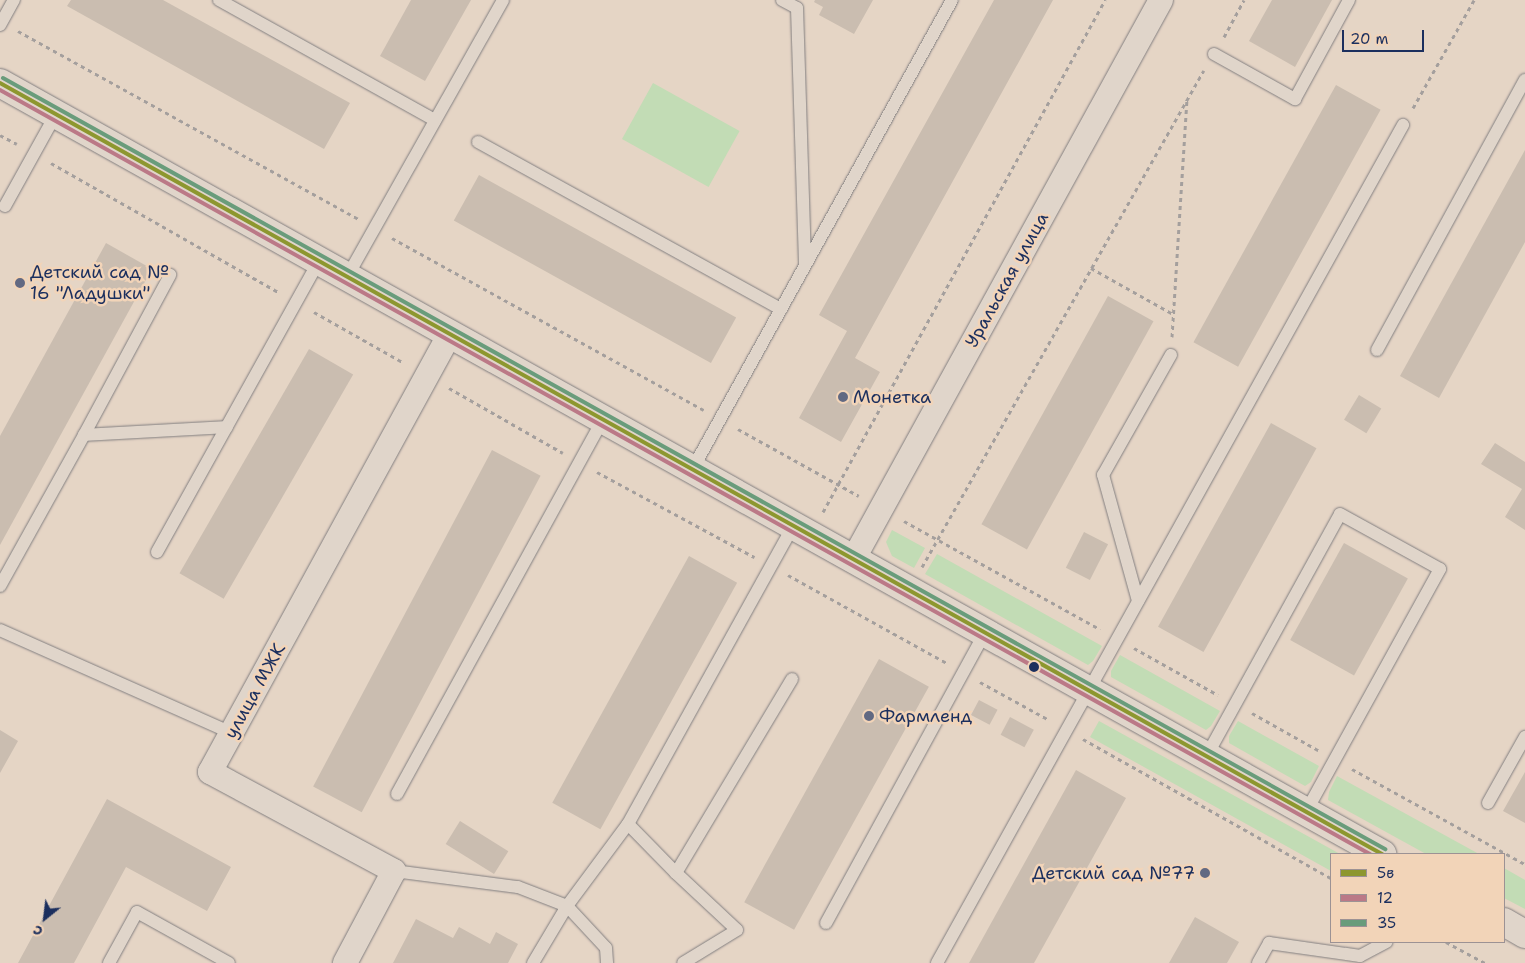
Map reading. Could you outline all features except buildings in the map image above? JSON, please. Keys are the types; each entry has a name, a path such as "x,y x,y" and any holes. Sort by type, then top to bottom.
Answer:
{"street":[{"name":"Уральская улица","path":"853,560 1160,0"},
{"path":"0,83 1380,853"},
{"name":"улица МЖК","path":"394,871 210,772 450,334"},
{"path":"345,963 394,871"},
{"path":"1505,923 1525,934"}],"lane":[{"path":"1,23 14,0"},
{"path":"219,0 435,120"},
{"path":"347,277 503,0"},
{"path":"782,0 797,8 805,265"},
{"path":"692,470 952,0"},
{"path":"1214,54 1295,99 1349,0"},
{"path":"1377,350 1525,80"},
{"path":"5,206 56,114"},
{"path":"937,963 1403,125"},
{"path":"478,142 781,309"},
{"path":"157,552 319,261"},
{"path":"0,586 84,436 170,275"},
{"path":"1138,601 1103,475 1170,355"},
{"path":"396,794 603,420"},
{"path":"84,436 227,427"},
{"path":"1206,757 1340,514 1382,537 1440,569 1306,812"},
{"path":"533,963 567,906 628,824 771,566 802,531"},
{"path":"0,630 232,733"},
{"path":"826,923 985,633"},
{"path":"676,873 792,679"},
{"path":"1488,803 1525,737"},
{"path":"628,824 676,873 737,930 683,963"},
{"path":"394,871 518,887 567,906 606,948 607,963"},
{"path":"109,963 136,912 229,963"},
{"path":"1258,963 1269,943 1360,956 1384,943"}],"path":[{"path":"788,576 802,531 838,485 1105,0"},
{"path":"909,590 1244,0"},
{"path":"1403,125 1474,0"},
{"path":"1,23 1505,853"},
{"path":"1170,355 1187,98"},
{"path":"0,135 579,462 771,566 1330,877"},
{"path":"1091,268 1173,314"},
{"path":"1505,853 1525,864"},
{"path":"1448,943 1485,963"}],"green space":[{"path":"653,83 740,131 709,187 622,139"},
{"path":"892,530 925,548 914,568 892,556 886,542"},
{"path":"937,554 1102,646 1093,661 1088,665 925,574"},
{"path":"1120,655 1220,711 1211,726 1206,730 1111,677 1111,671"},
{"path":"1099,721 1338,853 1330,853 1330,870 1090,737"},
{"path":"1238,721 1319,766 1311,782 1305,786 1229,743 1229,736"},
{"path":"1337,776 1477,853 1424,853 1328,800 1329,792"},
{"path":"1505,869 1525,880 1525,909 1505,899"}],"transit line":[{"name":"35","path":"3,78 1385,849"},
{"name":"5в","path":"0,83 1380,853"},
{"name":"12","path":"0,90 1368,853"}],"place":[{"name":"Детский сад № 16 \"Ладушки\"","path":"20,283"},
{"name":"Монетка","path":"843,397"},
{"name":"Фармленд","path":"869,716"},
{"name":"Детский сад №77","path":"1205,873"}]}
